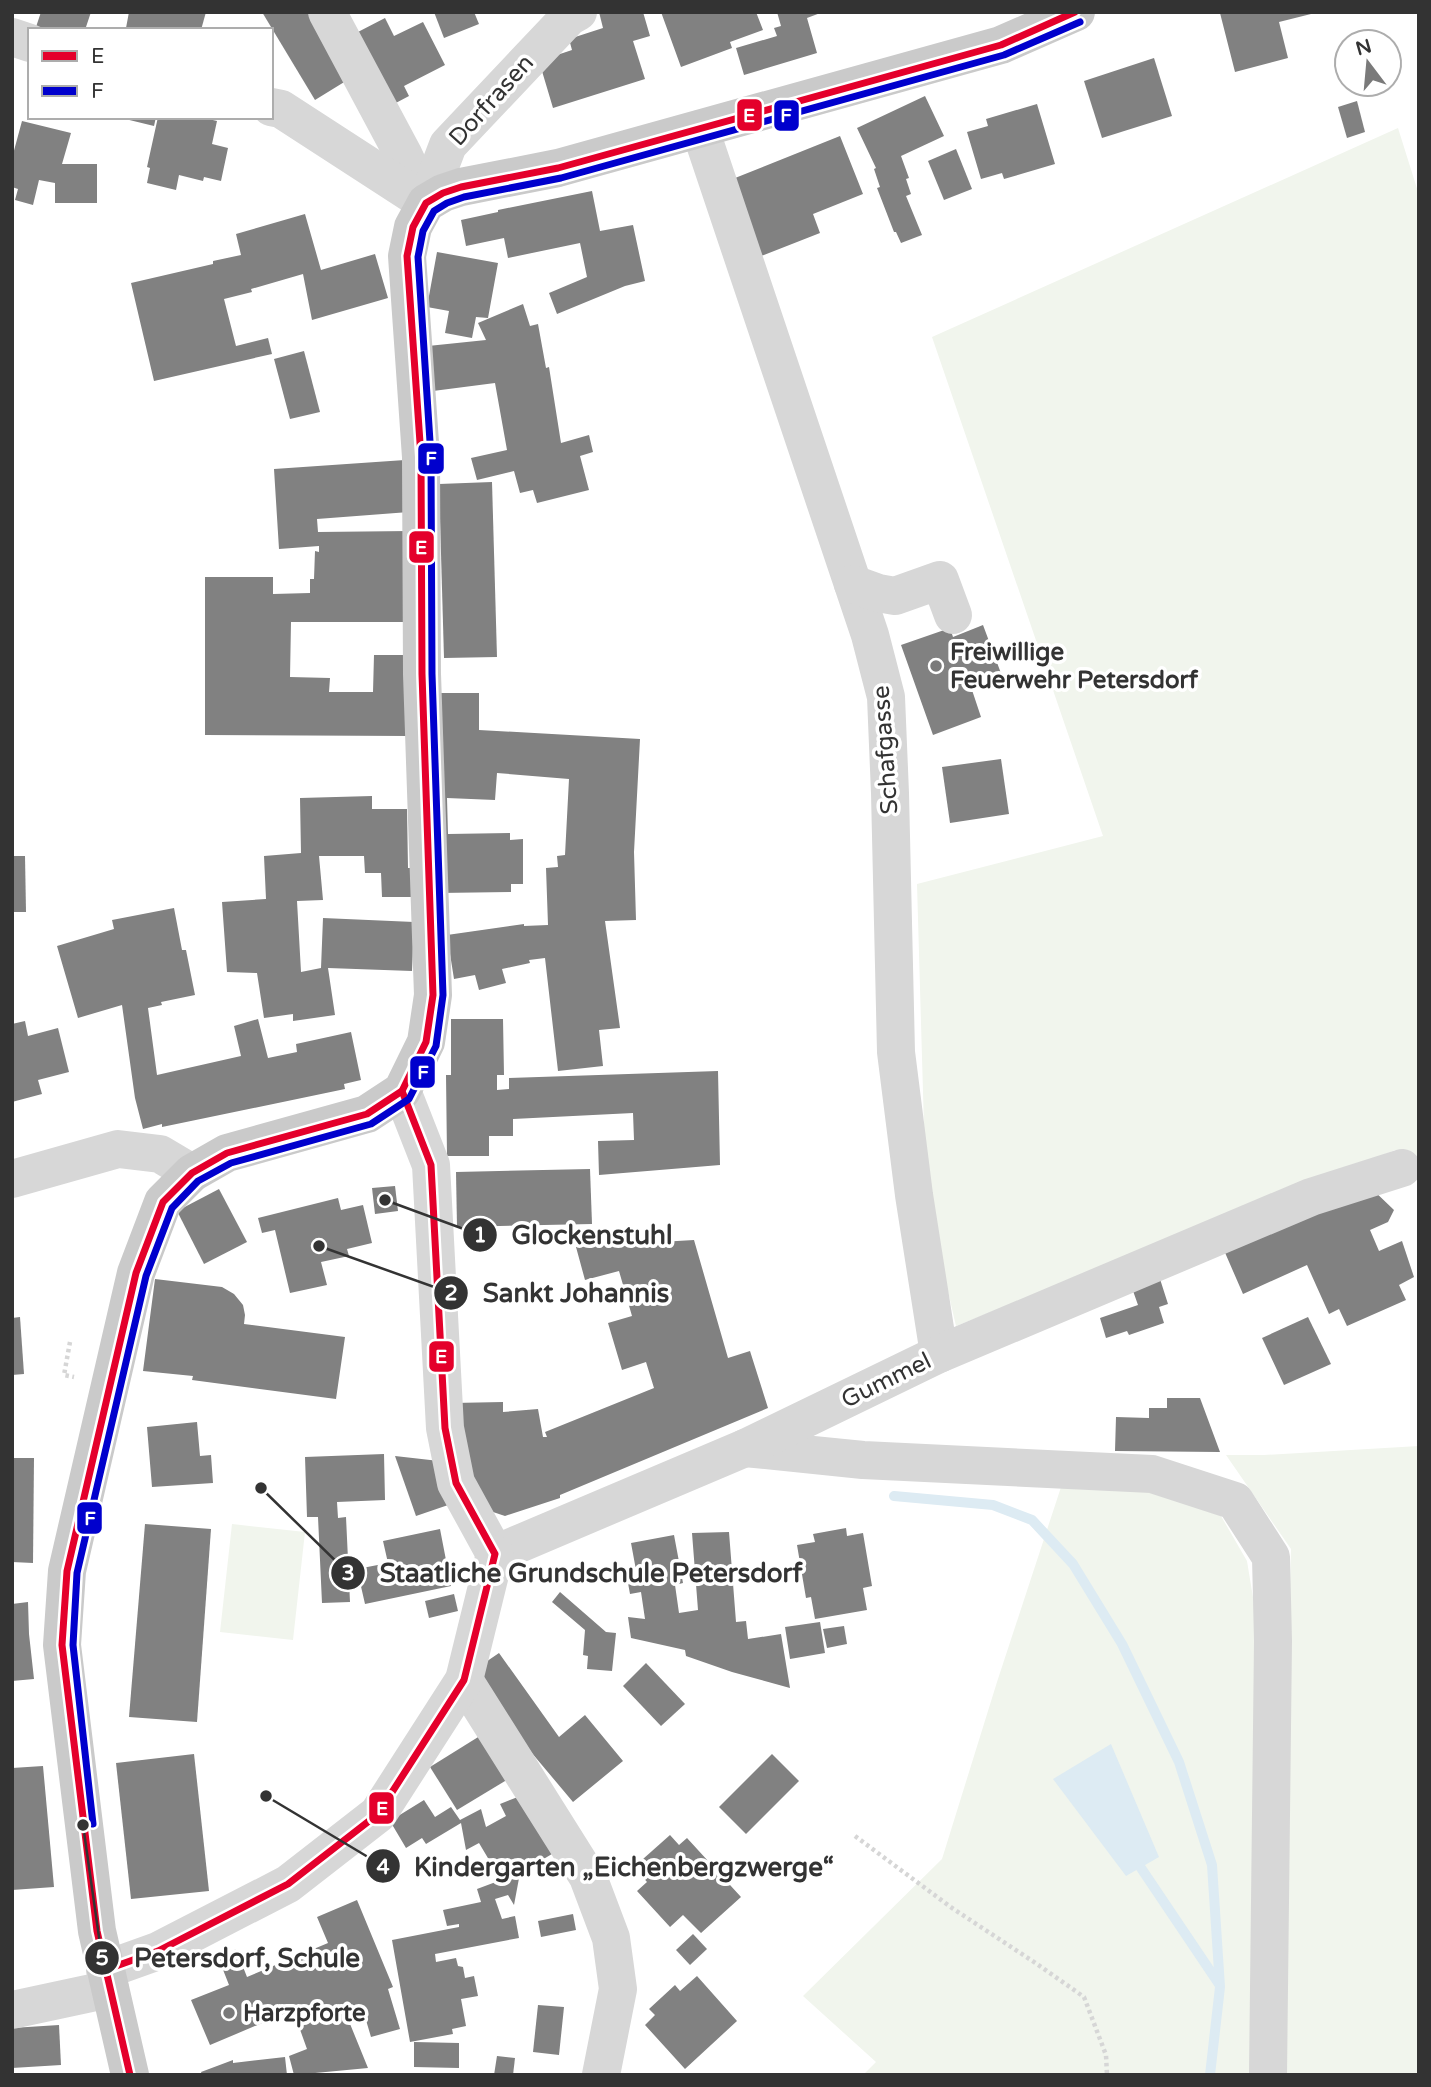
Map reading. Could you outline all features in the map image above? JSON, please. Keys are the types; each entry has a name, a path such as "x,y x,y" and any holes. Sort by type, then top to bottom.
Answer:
{"main road":[{"path":"131,2075 108,1980 94,1904 61,1645 67,1571 136,1273 163,1202 192,1173 227,1153 367,1114 402,1091 426,1042 433,995 422,674 421,457 407,256 413,227 426,203 461,187 558,168 1000,45 1076,12"}],"street":[{"path":"327,12 426,203"},
{"name":"Dorfrasen","path":"426,203 448,145 569,17 578,12"},
{"path":"273,107 281,109 426,203"},
{"name":"Schafgasse","path":"700,129 870,635 886,697 896,1052 914,1195 939,1354"},
{"path":"853,584 895,596 940,580 953,615"},
{"path":"12,2010 108,1980 288,1884 378,1814 464,1680 495,1554 456,1483 445,1428 431,1165 402,1091"},
{"path":"12,1179 118,1149 160,1154 192,1173"},
{"name":"Gummel","path":"495,1554 745,1448 939,1354 1311,1197 1402,1168"},
{"path":"745,1448 863,1460 1152,1474 1235,1501 1271,1557 1273,1641 1268,2075"},
{"path":"464,1680 588,1877 611,1938 618,1989 601,2075"}],"path":[{"path":"70,1342 64,1375 74,1377"},
{"path":"855,1836 952,1908 1084,1997 1106,2055 1107,2075"}],"shaded area":[{"path":"1398,128 1419,195 1419,1169 1395,1150 956,1326 926,1196 917,884 1103,836 932,337"},
{"path":"1419,1446 1419,2075 863,2075 876,2062 803,1996 942,1859 1064,1478 1166,1491 1221,1516 1247,1561 1258,1628 1281,1930 1291,1549 1226,1455"},
{"path":"232,1524 305,1532 293,1640 220,1632"},
{"path":"1111,1744 1159,1857 1126,1876 1053,1779"}],"building":[{"path":"41,12 91,12 86,28 36,28"},
{"path":"129,12 206,12 202,28 126,28"},
{"path":"262,12 316,12 354,76 315,100"},
{"path":"434,12 474,12 479,24 444,38"},
{"path":"599,12 643,12 650,36 633,41 645,79 553,108 539,61 572,50 569,39 603,28"},
{"path":"661,12 756,12 763,30 730,42 732,48 681,67"},
{"path":"777,12 823,12 807,18 817,53 744,75 736,48 777,36 774,28 781,26"},
{"path":"1220,13 1315,13 1279,22 1288,58 1235,72"},
{"path":"385,18 394,36 423,22 445,65 404,86 409,96 392,105 356,33"},
{"path":"1154,58 1172,116 1102,138 1084,81"},
{"path":"925,96 944,136 901,156 909,178 906,179 911,194 906,196 922,235 901,243 877,188 880,187 874,169 876,168 857,128"},
{"path":"1357,101 1365,132 1347,138 1338,107"},
{"path":"1037,104 1055,164 1004,179 1002,173 981,179 967,132 988,126 986,119"},
{"path":"125,119 156,119 154,126"},
{"path":"158,119 217,121 212,144 228,148 221,181 204,177 203,181 179,175 176,190 147,183 150,168 147,167"},
{"path":"22,121 71,133 62,164 97,164 97,203 55,203 55,183 39,180 33,205 15,200 18,189 12,187 12,158"},
{"path":"840,136 863,194 813,214 820,233 756,258 725,182"},
{"path":"956,149 972,189 944,200 928,161"},
{"path":"592,191 600,231 633,225 645,281 625,286 557,314 549,293 587,277 580,243 508,258 504,238 466,246 461,220"},
{"path":"305,214 321,270 375,254 388,298 312,320 303,274 251,289 252,292 224,299 236,346 268,338 272,354 154,381 131,283 241,255 236,234"},
{"path":"437,252 498,263 488,318 476,317 472,338 445,333 449,311 427,307"},
{"path":"523,304 530,326 538,324 546,368 549,367 561,443 589,435 593,452 580,456 589,490 537,503 533,490 520,493 514,471 477,480 471,458 507,450 495,383 433,391 428,346 486,340 478,323"},
{"path":"304,351 320,412 290,419 274,359"},
{"path":"405,460 409,512 317,519 318,532 410,531 410,622 291,622 290,677 330,678 329,692 373,692 374,655 411,655 410,736 205,735 205,577 273,577 273,594 310,593 310,579 314,579 315,551 319,552 319,546 279,549 274,469"},
{"path":"492,482 497,657 444,658 439,484"},
{"name":"Freiwillige Feuerwehr Petersdorf","path":"983,625 1002,676 971,687 981,717 933,735 901,645 950,628 953,637"},
{"path":"440,693 479,693 479,730 640,739 634,852 636,920 605,921 620,1028 599,1030 603,1066 558,1071 545,958 502,969 506,983 479,990 475,975 454,979 447,935 524,924 548,925 546,868 558,867 557,856 565,855 569,779 497,773 495,800 447,798 448,834 510,833 510,840 523,839 523,884 511,884 511,892 439,893"},
{"path":"1001,759 1009,814 950,823 942,767"},
{"path":"372,796 372,809 407,809 408,868 411,868 412,897 382,897 381,873 365,873 364,856 319,856 323,900 297,901 301,972 321,968 323,918 414,922 412,971 328,968 335,1015 293,1021 293,1014 264,1018 257,973 227,972 222,902 266,899 264,856 301,853 300,798"},
{"path":"12,856 25,856 26,912 12,912"},
{"path":"174,908 195,995 161,1002 162,1005 148,1008 157,1075 241,1056 234,1026 258,1019 268,1058 297,1052 296,1044 351,1032 361,1080 344,1084 345,1089 143,1129 135,1098 122,1005 78,1018 57,946 114,929 112,920"},
{"path":"451,1019 503,1019 504,1075 497,1075 497,1090 509,1089 509,1078 718,1071 720,1165 599,1175 598,1141 634,1140 633,1113 513,1119 513,1136 489,1136 489,1156 447,1156 446,1075 451,1075"},
{"path":"25,1021 28,1036 58,1028 69,1072 38,1080 42,1094 12,1102 12,1024"},
{"path":"590,1169 592,1224 457,1227 456,1172"},
{"path":"395,1186 398,1211 375,1214 372,1188"},
{"path":"1370,1187 1394,1210 1388,1222 1370,1230 1379,1251 1402,1241 1414,1277 1399,1285 1406,1300 1347,1326 1339,1309 1329,1314 1307,1265 1243,1294 1223,1248"},
{"path":"219,1189 247,1242 204,1264 177,1211"},
{"path":"338,1198 341,1210 363,1205 372,1243 347,1249 349,1256 321,1262 327,1285 290,1293 275,1230 262,1233 258,1218"},
{"path":"694,1240 728,1358 750,1351 768,1408 560,1495 560,1498 505,1516 487,1510 471,1480 453,1403 503,1402 503,1412 538,1409 543,1437 547,1437 545,1432 654,1388 646,1362 622,1370 608,1323 632,1316 619,1271 585,1280 576,1247"},
{"path":"155,1279 222,1287 234,1294 243,1305 244,1324 345,1337 336,1399 192,1380 193,1376 143,1371"},
{"path":"1160,1279 1168,1304 1159,1307 1164,1323 1129,1335 1127,1331 1106,1338 1100,1318 1138,1305 1132,1288"},
{"path":"20,1317 24,1374 12,1375 12,1318"},
{"path":"1308,1317 1331,1364 1284,1385 1262,1338"},
{"path":"1167,1398 1200,1398 1220,1452 1115,1451 1116,1417 1149,1418 1149,1408 1167,1408"},
{"path":"197,1422 200,1456 211,1455 213,1483 152,1487 147,1427"},
{"path":"384,1454 385,1500 337,1502 338,1518 346,1517 350,1602 322,1603 318,1517 307,1517 305,1457"},
{"path":"395,1456 439,1461 454,1503 416,1516"},
{"path":"12,1458 34,1458 33,1563 12,1562"},
{"path":"145,1524 211,1529 197,1722 129,1717"},
{"path":"846,1528 847,1536 863,1533 872,1586 863,1588 867,1610 815,1619 811,1597 806,1598 797,1545 815,1542 813,1534"},
{"path":"440,1529 451,1586 365,1604 357,1569 388,1563 383,1541"},
{"path":"729,1532 736,1622 746,1621 748,1639 781,1634 790,1688 686,1656 685,1650 631,1638 628,1617 645,1619 641,1592 630,1594 626,1572 636,1570 631,1543 674,1535 683,1583 675,1585 679,1613 698,1610 692,1533"},
{"path":"560,1592 606,1632 616,1633 612,1671 587,1669 588,1656 583,1655 585,1630 552,1602"},
{"path":"454,1594 458,1611 429,1618 425,1601"},
{"path":"28,1602 34,1679 12,1681 12,1604"},
{"path":"820,1622 825,1653 790,1659 785,1627"},
{"path":"844,1626 847,1644 827,1648 823,1629"},
{"path":"499,1653 559,1737 585,1715 623,1761 573,1802 531,1752 477,1668"},
{"path":"646,1663 685,1704 661,1726 623,1686"},
{"path":"483,1734 510,1778 457,1810 430,1767"},
{"path":"194,1754 209,1891 131,1899 116,1763"},
{"path":"772,1754 799,1781 746,1834 719,1807"},
{"path":"43,1766 54,1887 12,1890 12,1768"},
{"path":"523,1795 557,1851 520,1873 514,1905 508,1895 495,1899 502,1919 515,1916 519,1938 435,1954 436,1962 456,1958 458,1966 463,1967 465,1978 474,1976 478,1996 461,1999 466,2026 452,2029 453,2034 410,2042 392,1940 459,1927 459,1924 447,1926 443,1910 481,1902 477,1889 501,1880 479,1843 466,1850 461,1823 426,1844 422,1838 406,1848 390,1821 424,1800 435,1817 451,1807 460,1820 481,1809 486,1827 506,1816 500,1804"},
{"path":"670,1835 679,1845 687,1838 741,1897 701,1933 683,1915 670,1927 637,1891 647,1882 634,1867"},
{"path":"357,1900 393,1987 388,1989 400,2029 371,2037 363,2010 346,2014 368,2068 294,2075 289,2056 307,2049 293,2010 210,2045 191,2000 229,1985 218,1957 236,1949 247,1977 328,1943 317,1917"},
{"path":"573,1914 576,1930 541,1937 538,1921"},
{"path":"693,1934 707,1949 690,1965 676,1950"},
{"path":"697,1976 737,2021 685,2069 645,2025 655,2015 649,2009 675,1985 680,1991"},
{"path":"538,2005 564,2007 559,2055 533,2052"},
{"path":"59,2025 61,2065 12,2068 12,2028"},
{"path":"414,2042 459,2043 459,2068 414,2067"},
{"path":"497,2056 515,2058 513,2075 494,2075"},
{"path":"285,2057 287,2075 202,2075 201,2072 233,2060 233,2063"}],"waterway":[{"path":"894,1496 993,1505 1032,1520 1073,1564 1122,1644 1179,1762 1212,1865 1220,1987 1210,2075"},
{"path":"1141,1868 1219,1984"}],"transit line":[{"name":"E","path":"130,2075 97,1931 62,1645 67,1571 136,1273 163,1202 192,1173 227,1153 367,1114 402,1091 426,1042 433,995 422,674 421,457 407,256 413,227 426,203 461,187 558,168 1001,45 1075,12"},
{"name":"F","path":"93,1824 73,1645 77,1573 146,1276 172,1208 198,1181 231,1163 371,1124 409,1099 436,1046 443,995 432,674 431,457 418,257 423,231 434,211 464,197 561,178 1004,55 1080,22"},
{"name":"E","path":"105,1970 158,1951 288,1884 378,1814 464,1680 495,1554 456,1483 445,1428 431,1165 402,1091"}],"place":[{"name":"Freiwillige Feuerwehr Petersdorf","path":"936,666"},
{"name":"Glockenstuhl","path":"385,1200"},
{"name":"Sankt Johannis","path":"319,1246"},
{"name":"Staatliche Grundschule Petersdorf","path":"261,1488"},
{"name":"Kindergarten „Eichenbergzwerge“","path":"266,1796"},
{"name":"Petersdorf, Schule","path":"83,1825"},
{"name":"Harzpforte","path":"229,2013"}]}
